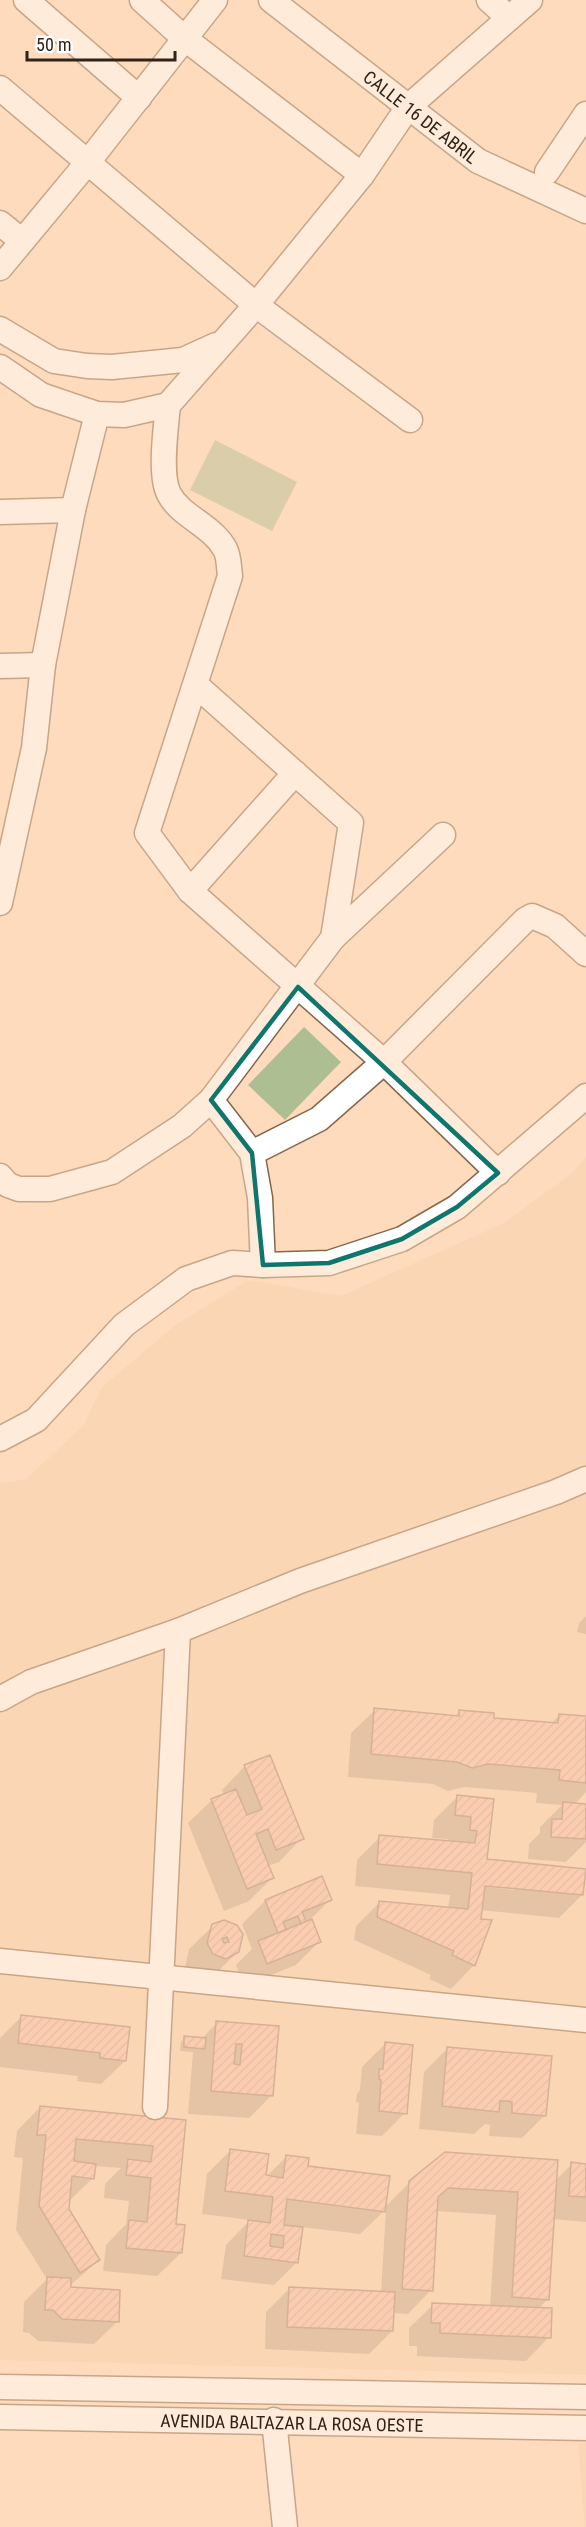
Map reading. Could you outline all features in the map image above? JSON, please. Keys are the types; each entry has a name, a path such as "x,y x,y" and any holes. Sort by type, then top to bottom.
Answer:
{"street":[{"path":"26,0 139,98"},
{"path":"141,0 184,38 362,175"},
{"path":"0,268 88,162 215,0"},
{"name":"CALLE 16 DE ABRIL","path":"271,0 478,161 586,211"},
{"path":"489,0 509,18"},
{"path":"498,1173 384,1062 190,891 147,833 230,576 226,550 205,525 185,512 168,493 164,459 168,405 256,305 362,175 408,107 530,0"},
{"path":"0,88 256,305 410,420"},
{"path":"547,171 586,114"},
{"path":"0,223 22,241"},
{"path":"0,330 54,361 96,366 183,360 224,341"},
{"path":"0,367 41,395 97,414 124,414 168,405"},
{"path":"0,903 10,819 34,748 43,665 73,510 97,414"},
{"path":"0,512 73,510"},
{"path":"0,666 43,665"},
{"path":"196,685 351,823 333,938"},
{"path":"190,891 295,773"},
{"path":"0,1176 8,1185 19,1189 50,1189 112,1172 182,1126 212,1100 333,938 443,835"},
{"path":"252,1153 319,1119 384,1062 532,916 555,926 586,954"},
{"path":"0,1439 36,1420 124,1325 186,1279 232,1263 263,1265 329,1263 402,1239 457,1207 586,1095"},
{"path":"212,1100 252,1153 260,1198 263,1265"},
{"path":"0,1699 31,1682 178,1631 321,1574 556,1492 586,1479"},
{"path":"556,1492 586,1495"},
{"path":"155,2107 178,1631"},
{"path":"0,1961 586,2020"},
{"name":"AVENIDA BALTAZAR LA ROSA OESTE","path":"0,2387 586,2397"},
{"name":"AVENIDA BALTAZAR LA ROSA OESTE","path":"0,2416 586,2428"},
{"path":"274,2420 285,2527"}],"highlighted area":[{"path":"298,987 498,1173 457,1207 402,1239 329,1263 263,1265 252,1153 211,1100"}],"shaded area":[{"path":"586,1157 586,2375 0,2360 0,1483 26,1479 84,1425 101,1388 178,1323 249,1280 341,1296 504,1223 571,1174"},
{"path":"578,2443 586,2443 586,2527 585,2527"}],"green space":[{"path":"215,440 297,482 272,531 190,490"},
{"path":"304,1027 341,1062 285,1120 248,1085"}],"building":[{"path":"374,1708 459,1716 459,1710 494,1713 494,1718 558,1723 559,1714 586,1716 586,1783 559,1780 560,1770 488,1764 472,1768 457,1762 371,1754"},
{"path":"270,1755 304,1839 276,1850 268,1829 256,1834 274,1878 247,1889 211,1799 236,1789 247,1815 262,1809 244,1765"},
{"path":"457,1795 494,1799 487,1859 586,1869 583,1895 485,1886 481,1919 492,1920 475,1966 452,1955 454,1951 377,1917 379,1901 468,1909 472,1873 377,1864 379,1835 475,1843 477,1831 470,1830 471,1817 455,1815"},
{"path":"563,1802 586,1804 586,1839 551,1837 552,1819 562,1819"},
{"path":"322,1876 332,1900 302,1912 306,1921 301,1924 298,1916 283,1922 286,1930 278,1933 265,1900"},
{"path":"312,1919 321,1942 267,1964 258,1941"},
{"path":"224,1920 237,1925 243,1934 239,1952 226,1959 213,1954 207,1943 212,1924","holes":["227,1937 229,1942 224,1943 222,1939"]},
{"path":"21,2015 130,2027 126,2061 100,2058 100,2053 18,2043"},
{"path":"216,2021 279,2026 273,2096 211,2091","holes":["236,2044 242,2044 240,2065 234,2064"]},
{"path":"184,2036 206,2038 205,2049 184,2047"},
{"path":"385,2042 413,2045 407,2114 379,2111 381,2080 379,2069 383,2069"},
{"path":"447,2047 552,2056 546,2116 512,2113 512,2102 507,2101 500,2101 499,2112 442,2106"},
{"path":"40,2106 186,2120 176,2224 185,2225 182,2253 126,2248 129,2220 147,2222 151,2178 126,2175 128,2159 151,2162 153,2146 76,2139 74,2161 96,2164 94,2179 72,2176 69,2209 100,2260 80,2273 39,2206 46,2135 37,2135"},
{"path":"230,2149 269,2154 266,2175 283,2178 286,2155 309,2158 308,2166 390,2176 385,2212 287,2199 284,2225 303,2227 298,2263 244,2256 248,2220 270,2223 273,2197 225,2191","holes":["271,2234 284,2236 283,2248 270,2246"]},
{"path":"445,2152 558,2160 549,2300 512,2297 518,2192 448,2188 438,2197 433,2291 402,2289 409,2181"},
{"path":"571,2162 586,2164 586,2197 569,2196"},
{"path":"47,2277 71,2278 71,2287 120,2290 119,2322 62,2319 53,2310 45,2310"},
{"path":"289,2287 395,2292 393,2331 287,2327"},
{"path":"432,2303 552,2308 551,2338 440,2333 440,2323 431,2323"}]}
